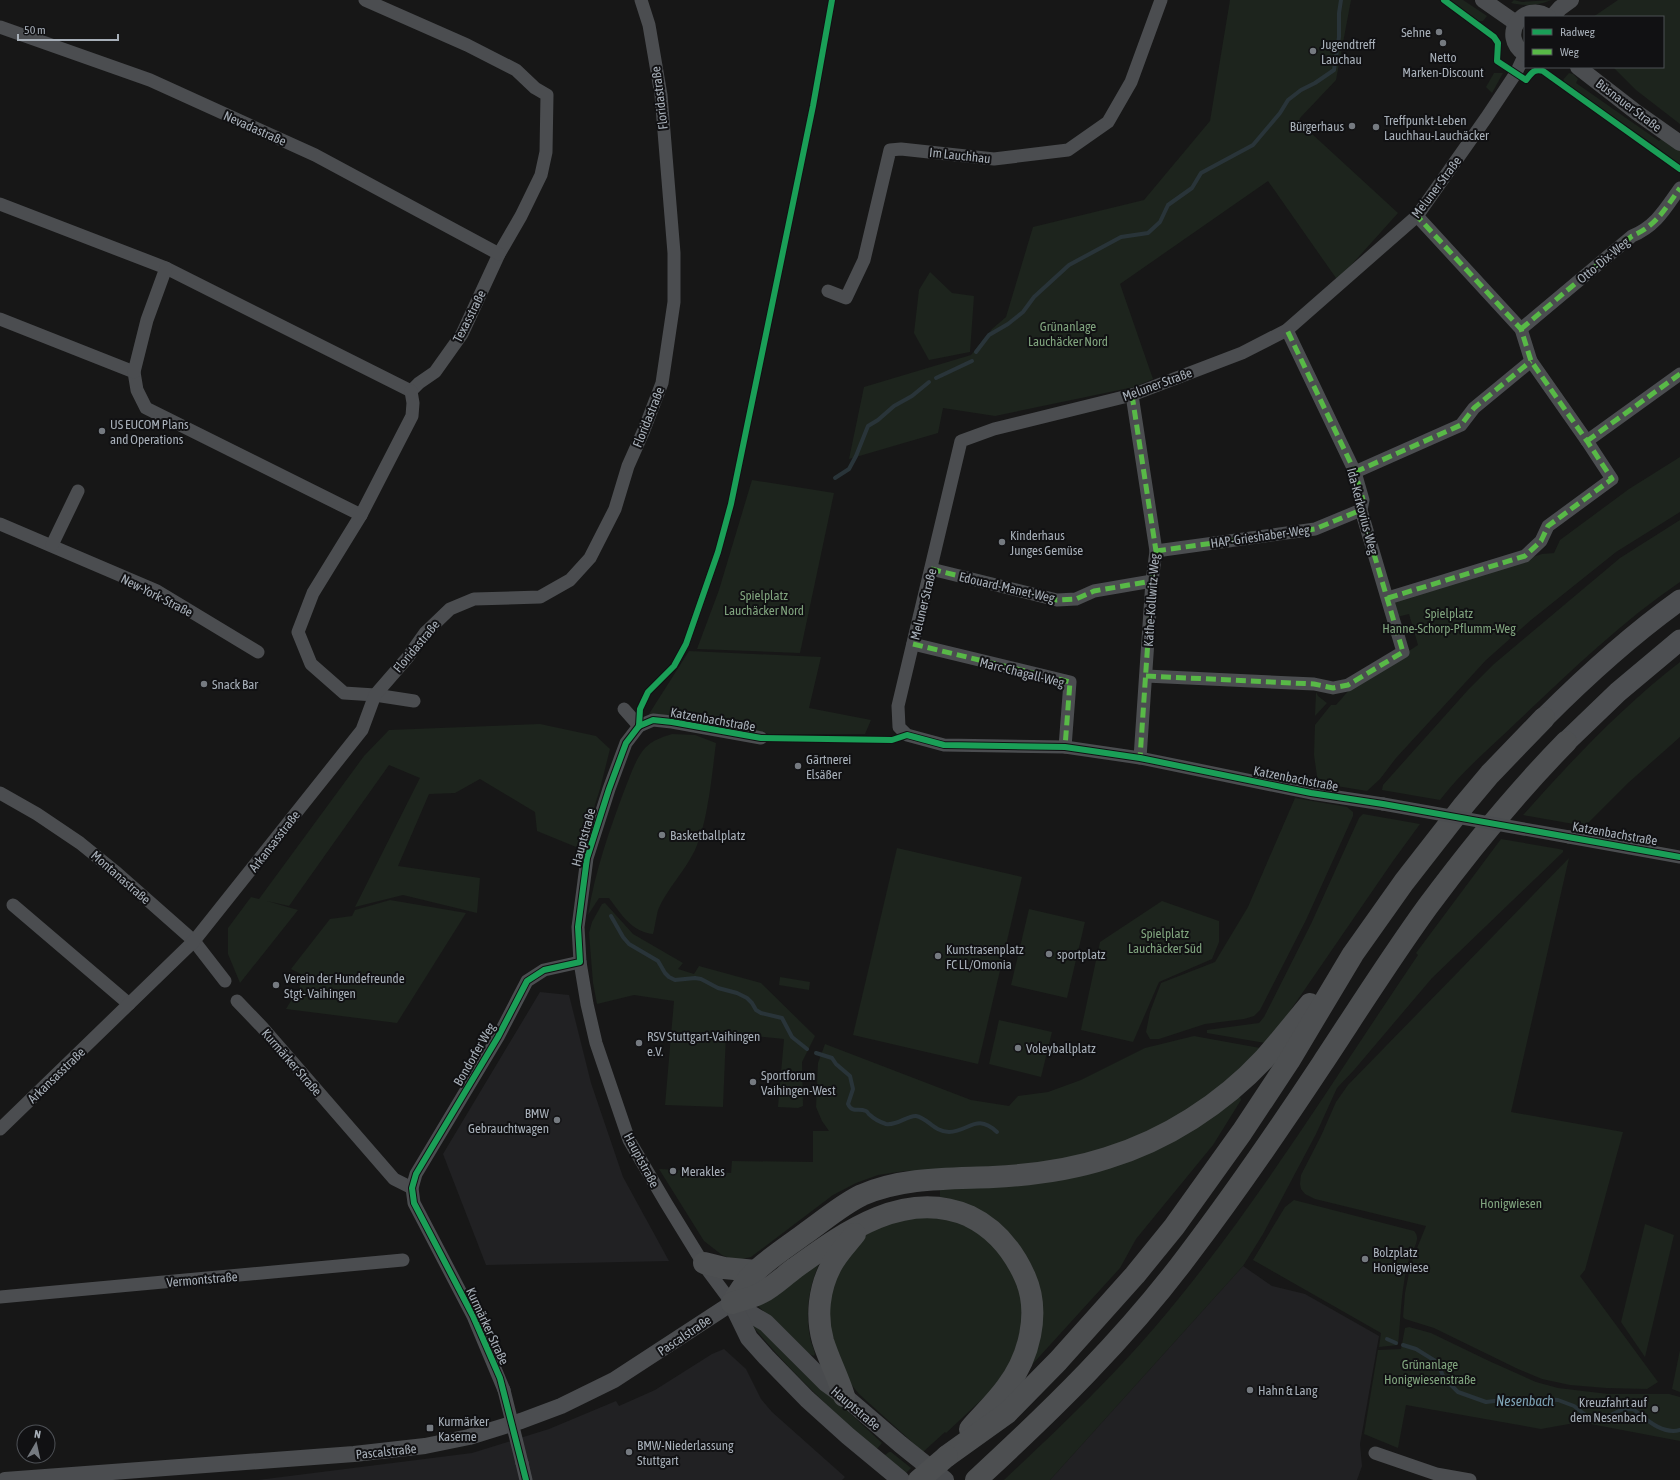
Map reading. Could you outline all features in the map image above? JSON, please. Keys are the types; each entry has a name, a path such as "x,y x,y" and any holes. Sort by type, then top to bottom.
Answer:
{"highway":[{"path":"919,1480 947,1456 1007,1413 1058,1361 1135,1276 1174,1227 1242,1132 1289,1060 1340,975 1404,882 1464,804 1501,762 1568,694 1619,648 1680,600"},
{"path":"976,1480 1031,1430 1078,1383 1118,1340 1182,1262 1244,1179 1427,908 1471,850 1518,793 1566,742 1618,692 1680,640"},
{"path":"732,1302 756,1271 838,1210 861,1196 885,1187 907,1182 1017,1175 1068,1169 1108,1158 1144,1145 1184,1124 1214,1103 1263,1060 1314,1000 1340,975"},
{"path":"732,1302 761,1293 847,1232 883,1215 903,1209 922,1207 942,1208 959,1212 978,1220 999,1237 1017,1259 1030,1291 1032,1323 1030,1337 1022,1359 1005,1390 947,1456"},
{"path":"844,1396 823,1339 819,1316 820,1306 823,1284 832,1265 863,1224"},
{"path":"704,1263 724,1268 756,1271"}],"main road":[{"name":"Hauptstraße","path":"732,1302 766,1323 826,1383 844,1396 945,1480"},
{"name":"Hauptstraße","path":"732,1302 750,1338 766,1357 807,1399 901,1480"},
{"path":"881,1464 878,1457 884,1447 891,1444 900,1444"}],"street":[{"name":"Texasstraße","path":"365,0 474,48 516,70 535,88 547,95 546,152 541,175 500,254 462,334 435,372 410,391"},
{"name":"Floridastraße","path":"375,695 408,658 424,633 450,609 474,598 540,597 570,580 590,558 615,509 628,466 662,383 674,302 674,253 661,95 650,25 640,0"},
{"name":"Im Lauchhau","path":"828,291 846,298 864,260 890,150 901,149 994,159 1068,150 1108,122 1132,82 1161,0"},
{"path":"1483,0 1516,22"},
{"path":"1553,16 1560,8 1571,0"},
{"path":"1524,53 1519,49 1513,36 1516,22 1526,14 1532,12 1539,12 1546,16"},
{"name":"Nevadastraße","path":"0,27 150,80 308,151 500,254"},
{"name":"Meluner Straße","path":"907,735 899,727 898,706 931,569 951,477 961,441 994,429 1132,395 1242,352 1287,330 1416,216 1486,118 1516,73 1524,56"},
{"name":"Büsnauer Straße","path":"1579,68 1636,112 1680,143"},
{"name":"Otto-Dix-Weg","path":"1521,328 1632,236 1644,231 1656,222 1680,188"},
{"path":"0,204 166,268 410,391 413,403 412,416 361,515 313,593 298,632 312,664 344,693 375,695 414,701"},
{"path":"1388,598 1525,556 1540,541 1548,526 1612,479 1531,361 1521,328 1416,216"},
{"path":"166,268 147,320 134,372 137,390 146,408 361,515"},
{"path":"0,319 134,372"},
{"name":"Ida-Kerkovius-Weg","path":"1146,676 1314,684 1333,688 1348,685 1403,652 1361,510 1363,500 1355,472 1287,330"},
{"path":"1355,472 1461,425 1474,408 1531,361"},
{"path":"1587,441 1680,374"},
{"name":"Käthe-Kollwitz-Weg","path":"1132,395 1156,551 1152,581 1140,758"},
{"path":"52,545 78,491"},
{"name":"HAP-Grieshaber-Weg","path":"1156,551 1315,529 1361,510"},
{"name":"New-York-Straße","path":"0,524 157,591 258,652"},
{"name":"Edouard-Manet-Weg","path":"931,569 1057,600 1076,599 1094,591 1152,581"},
{"name":"Marc-Chagall-Weg","path":"913,644 1070,682 1065,747"},
{"name":"Arkansasstraße","path":"0,1130 194,942 362,730 375,695"},
{"path":"624,709 639,726"},
{"name":"Katzenbachstraße","path":"639,726 653,720 760,738"},
{"name":"Hauptstraße","path":"639,726 626,743 609,789 587,858 578,927 580,962 587,1004 596,1043 629,1140 666,1203 704,1263 732,1302"},
{"name":"Katzenbachstraße","path":"907,735 944,745 1065,747 1140,758 1311,793 1383,804 1680,856"},
{"name":"Montanastraße","path":"0,793 37,814 80,843 117,873 194,942 225,981"},
{"path":"13,905 129,1004"},
{"name":"Bondorfer Weg","path":"412,1188 416,1174 498,1037 527,981 544,970 580,962"},
{"name":"Kurmärker Straße","path":"237,1001 262,1027 394,1179 412,1188 414,1203 473,1316 504,1390 526,1480"},
{"name":"Vermontstraße","path":"0,1297 403,1260"},
{"name":"Pascalstraße","path":"5,1480 354,1454 425,1446 469,1437 521,1421 561,1406 614,1380 732,1302"},
{"path":"1375,1453 1435,1477 1470,1480"}],"shaded area":[{"path":"540,992 569,995 591,1083 623,1177 669,1261 486,1265 443,1154"},
{"name":"Hahn & Lang","path":"1243,1266 1272,1286 1305,1294 1379,1336 1360,1444 1362,1466 1357,1480 1050,1480"},
{"path":"724,1349 746,1369 761,1399 772,1412 845,1477 842,1480 258,1480 472,1453 549,1429 616,1401 619,1406 655,1390 712,1354"}],"green space":[{"name":"Grünanlage Lauchäcker Nord","path":"1230,0 1351,0 1336,80 1300,118 1299,122 1398,213 1345,272 1336,278 1268,181 1120,284 1153,379 1134,387 995,416 943,408 938,433 849,459 864,387 971,355 992,329 1006,317 1033,227 1144,200 1210,121"},
{"path":"1449,0 1463,0 1487,16 1483,21 1478,21"},
{"path":"1514,0 1522,2 1551,0 1536,4 1521,5 1511,3"},
{"path":"1618,0 1680,0 1680,124 1636,90 1614,68 1664,68 1664,16 1594,16"},
{"path":"1494,73 1503,73 1492,93 1486,87"},
{"path":"1569,73 1573,74 1578,79 1576,83 1659,141 1662,138 1680,151 1680,165 1654,145 1571,88 1563,80"},
{"path":"930,272 952,293 974,296 970,352 929,360 914,333 919,290"},
{"name":"Spielplatz Hanne-Schorp-Pflumm-Weg","path":"1680,457 1680,512 1616,552 1531,620 1486,660 1396,758 1380,779 1367,791 1318,783 1314,755 1315,725 1331,705 1336,705 1350,689 1418,645 1409,614 1397,617 1394,602 1542,554 1554,553 1560,540 1629,489"},
{"name":"Spielplatz Lauchäcker Nord","path":"752,480 834,493 800,653 697,649 719,590"},
{"path":"1680,520 1680,582 1637,614 1577,666 1478,759 1440,800 1382,790 1383,785 1468,690 1494,664 1620,558"},
{"path":"689,651 821,657 809,708 871,720 865,734 769,734 649,714"},
{"path":"1680,662 1680,737 1628,783 1585,826 1523,815 1598,735 1638,697"},
{"path":"1316,692 1318,696 1327,703 1315,716"},
{"path":"540,724 596,736 610,749 600,789 581,849 537,831 535,812 480,779 455,793 429,794 398,866 480,878 477,913 403,895 355,907 420,778 389,765 289,906 267,901 298,910 240,983 228,954 228,928 251,897 259,899 364,756 389,730"},
{"path":"672,734 695,735 716,743 709,798 699,839 691,858 661,903 653,934 646,933 633,926 609,898 599,898 588,915 604,850 634,766 639,756 648,745 658,739"},
{"path":"1295,798 1347,807 1353,812 1353,816 1306,920 1260,1010 1254,1016 1244,1019 1205,1024 1159,1039 1150,1039 1146,1032 1150,1012 1161,983 1215,962 1248,907"},
{"path":"1363,814 1420,824 1281,1024 1265,1043 1207,1033 1207,1030 1259,1023 1264,1017 1311,924 1359,818"},
{"path":"1501,839 1559,849 1563,850 1563,852 1432,978 1337,1088 1316,1134 1263,1234 1243,1266 1050,1480 1004,1480 1119,1367 1155,1327 1226,1238 1292,1144 1418,955 1416,953"},
{"name":"Kunstrasenplatz FC LL/Omonia","path":"897,848 1022,877 978,1064 853,1035"},
{"name":"Honigwiesen","path":"1569,858 1511,1112 1623,1132 1585,1270 1580,1276 1658,1382 1647,1389 1570,1385 1542,1379 1518,1369 1434,1328 1405,1319 1403,1317 1405,1293 1411,1263 1426,1226 1315,1199 1305,1194 1301,1189 1300,1184 1301,1175 1336,1102 1348,1085"},
{"path":"390,900 466,913 397,1023 286,1009 303,981 301,974 291,969 330,919 352,916 355,910"},
{"name":"Spielplatz Lauchäcker Süd","path":"1162,901 1219,921 1219,942 1212,959 1159,982 1133,1042 1081,1030 1100,942"},
{"path":"605,903 633,934 683,963 678,969 694,974 699,966 761,983 815,1036 802,1062 803,1106 798,1108 778,1107 784,1039 726,1033 723,1107 665,1105 674,1001 634,995 597,1004 593,983 589,933 592,922 602,904"},
{"path":"1029,909 1085,922 1067,998 1011,985"},
{"path":"780,977 810,982 809,990 779,985"},
{"path":"999,1020 1052,1032 1041,1077 989,1064"},
{"path":"1194,1036 1260,1048 1241,1068 1182,1114 1162,1125 1104,1150 1022,1167 905,1171 878,1175 856,1183 833,1195 751,1257 731,1259 722,1255 704,1241 659,1169 731,1173 732,1161 813,1162 813,1131 829,1131 822,1121 816,1107 818,1063 825,1044 971,1100 1009,1106 1018,1096 1048,1092 1081,1080 1145,1048"},
{"path":"1240,1097 1241,1100 1213,1145 1136,1239 1120,1268 1029,1368 1038,1285 940,1199 940,1188 1032,1181"},
{"path":"1294,1200 1414,1231 1417,1241 1409,1259 1404,1280 1398,1345 1379,1347 1381,1333 1253,1260 1285,1207"},
{"path":"914,1215 962,1222 992,1241 1019,1283 1024,1318 1012,1360 992,1390 946,1433 945,1432 923,1452 859,1394 850,1383 831,1351 829,1286 859,1239 882,1225"},
{"path":"1645,1224 1674,1235 1645,1357 1621,1322"},
{"path":"819,1264 810,1291 808,1309 810,1339 815,1354 814,1356 807,1353 756,1304"},
{"path":"754,1321 814,1380 882,1443 876,1450 795,1373 750,1323"},
{"name":"Grünanlage Honigwiesenstraße","path":"1409,1327 1431,1333 1536,1382 1558,1388 1608,1394 1669,1394 1680,1397 1680,1441 1580,1422 1541,1429 1406,1405 1398,1448 1364,1434 1378,1350 1401,1349 1405,1328"},
{"path":"1680,1350 1680,1392 1672,1389"},
{"path":"889,1452 911,1468 905,1474 885,1455"}],"waterway":[{"path":"976,352 989,335 1008,324 1023,312 1034,297 1069,265 1121,237 1148,233 1160,222 1168,205 1192,188 1201,173 1253,145 1280,113 1288,100 1301,90 1315,83 1334,70 1339,37 1339,13 1341,0"},
{"path":"936,378 972,361"},
{"path":"835,478 849,469 868,426 878,420 894,406 912,396 929,382"},
{"name":"Nesenbach","path":"611,916 623,937 629,944 658,961 669,977 675,980 695,978 701,979 718,988 737,993 747,998 756,1010 761,1013 782,1018 792,1037 807,1049"},
{"name":"Nesenbach","path":"816,1053 832,1058 836,1064 850,1076 853,1089 848,1104 850,1107 853,1109 866,1111 873,1118 886,1124 916,1116 924,1119 939,1130 949,1132 978,1123 984,1124 997,1132"},
{"name":"Nesenbach","path":"1387,1339 1396,1343"},
{"name":"Nesenbach","path":"1403,1345 1416,1349 1437,1362 1444,1378 1458,1392 1486,1402 1512,1399 1525,1402 1541,1399 1558,1400 1574,1406 1588,1417 1603,1419 1621,1410 1633,1409 1661,1428 1673,1431 1680,1430"}],"marked path":[{"path":"1521,329 1632,236 1654,222 1665,210 1680,188"},
{"path":"1388,598 1525,556 1541,541 1548,526 1612,479 1531,361 1521,329 1417,216"},
{"path":"1146,676 1314,684 1333,688 1348,685 1403,652 1361,510 1363,500 1355,472 1287,330"},
{"path":"1355,472 1461,425 1474,408 1531,361"},
{"path":"1587,441 1680,374"},
{"path":"1132,395 1156,551 1152,581 1140,758"},
{"path":"1156,551 1315,529 1361,510"},
{"path":"931,569 1057,600 1076,599 1094,591 1152,581"},
{"path":"913,644 1070,682 1065,747"}],"cycle path":[{"path":"639,726 640,709 648,692 674,666 686,644 718,552 731,504 813,106 832,0"},
{"path":"1444,0 1494,37 1498,43 1497,61 1526,80 1535,71 1543,71 1680,169"},
{"path":"639,726 653,720 761,738 892,740 907,735 944,745 1065,747 1140,758 1311,793 1383,804 1680,857"},
{"path":"526,1480 500,1378 473,1316 414,1203 412,1188 416,1174 498,1037 527,981 544,970 580,962 578,927 587,858 609,789 626,743 639,726"}],"place":[{"name":"Sehne","path":"1439,32"},
{"name":"Netto Marken-Discount","path":"1443,43"},
{"name":"Jugendtreff Lauchau","path":"1313,51"},
{"name":"Bürgerhaus","path":"1352,126"},
{"name":"Treffpunkt-Leben Lauchhau-Lauchäcker","path":"1376,127"},
{"name":"US EUCOM Plans and Operations","path":"102,431"},
{"name":"Kinderhaus Junges Gemüse","path":"1002,542"},
{"name":"Snack Bar","path":"204,684"},
{"name":"Gärtnerei Elsäßer","path":"798,766"},
{"name":"Basketballplatz","path":"662,835"},
{"name":"sportplatz","path":"1049,954"},
{"name":"Kunstrasenplatz FC LL/Omonia","path":"938,956"},
{"name":"Verein der Hundefreunde Stgt- Vaihingen","path":"276,985"},
{"name":"RSV Stuttgart-Vaihingen e.V.","path":"639,1043"},
{"name":"Voleyballplatz","path":"1018,1048"},
{"name":"Sportforum Vaihingen-West","path":"753,1082"},
{"name":"BMW Gebrauchtwagen","path":"557,1120"},
{"name":"Merakles","path":"673,1171"},
{"name":"Bolzplatz Honigwiese","path":"1365,1259"},
{"name":"Hahn & Lang","path":"1250,1390"},
{"name":"Kreuzfahrt auf dem Nesenbach","path":"1655,1409"},
{"name":"Kurmärker Kaserne","path":"430,1428"},
{"name":"BMW-Niederlassung Stuttgart","path":"629,1452"}]}
